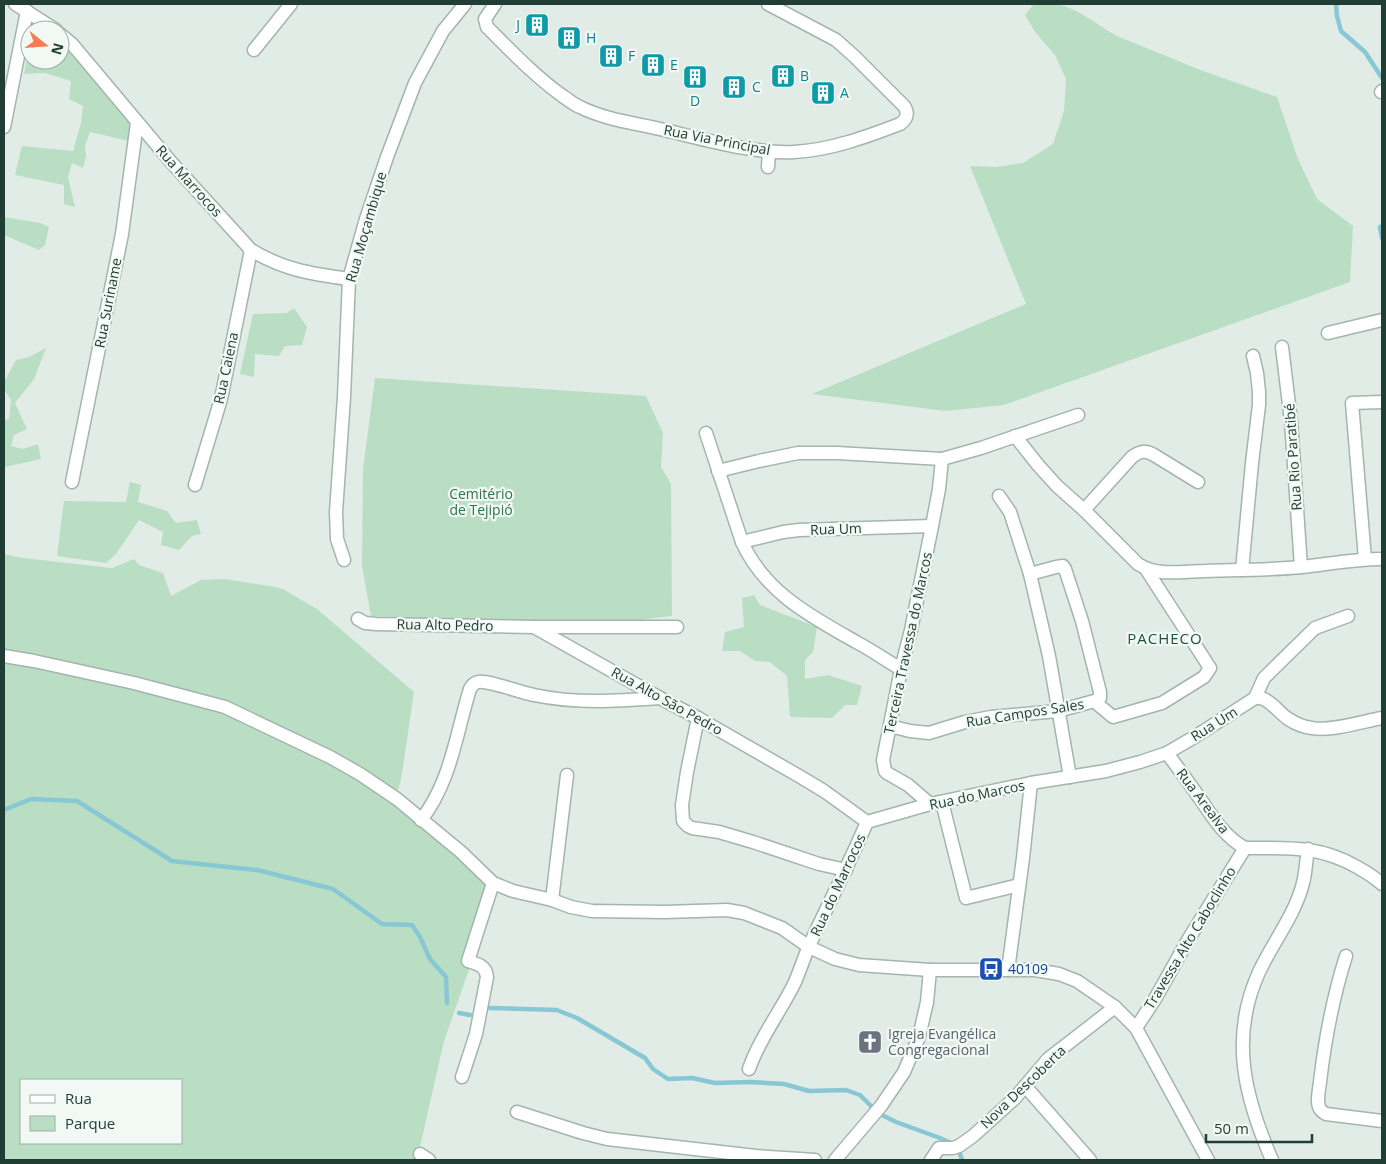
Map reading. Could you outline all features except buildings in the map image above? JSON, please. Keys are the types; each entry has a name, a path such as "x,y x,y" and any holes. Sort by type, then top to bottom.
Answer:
{"street":[{"path":"15,4 41,20"},
{"path":"254,50 291,4"},
{"name":"Rua Moçambique","path":"344,560 337,539 336,512 345,389 349,279 366,219 415,83 465,4"},
{"name":"Rua Via Principal","path":"495,4 485,19 487,27 522,63 579,107 606,117 731,145 769,151 794,152 825,148 862,138 900,124 905,120 907,111 899,101 836,40 768,4"},
{"path":"4,127 27,11"},
{"name":"Rua Marrocos","path":"70,42 137,123 251,250 285,267 307,273 349,279"},
{"name":"Rua Suriname","path":"72,482 122,234 137,123"},
{"path":"768,167 769,151"},
{"name":"Rua Caiena","path":"195,484 221,399 251,250"},
{"path":"1328,333 1382,320"},
{"name":"Rua Rio Paratibé","path":"1282,347 1291,421 1301,567"},
{"path":"1242,570 1259,405 1258,382 1253,356"},
{"path":"1365,559 1352,403 1382,402"},
{"path":"718,471 798,453 837,453 942,459 1078,415"},
{"path":"706,433 746,552 771,586 794,605 824,625 860,644 900,669"},
{"path":"1015,436 1057,486 1138,564 1146,569 1164,573 1242,570 1301,567 1365,559 1382,559"},
{"path":"1084,510 1137,453 1143,451 1149,452 1198,482"},
{"name":"Terceira Travessa do Marcos","path":"936,803 891,776 885,771 883,760 900,669 911,630 932,526 942,459"},
{"path":"999,496 1010,512 1030,574 1048,656 1070,777"},
{"name":"Rua Um","path":"742,542 791,531 932,526"},
{"path":"1030,574 1059,566 1063,566 1065,569 1082,621 1100,692 1097,700 1113,717 1162,703 1204,676 1210,668 1146,569"},
{"path":"1348,616 1315,628 1264,678 1258,697 1288,718 1302,726 1314,729 1326,729 1382,718"},
{"name":"Rua Alto Pedro","path":"358,619 365,623 376,624 534,627"},
{"path":"534,627 677,627"},
{"name":"Rua Alto São Pedro","path":"534,627 799,776 868,822"},
{"path":"4,656 134,682 224,707 360,774 397,799 461,852 493,883 522,893 592,911 665,912 727,910 744,913 782,928 809,947 835,959 859,965 930,970 1035,970 1059,974 1077,981 1115,1007 1136,1028 1208,1160"},
{"path":"421,820 431,807 444,780 470,689 476,682 486,682 531,695 572,701 590,702 660,698"},
{"name":"Rua Um","path":"1167,752 1258,697"},
{"name":"Rua Campos Sales","path":"890,726 929,733 965,722 991,717 1058,711 1097,700"},
{"path":"698,718 682,805 683,821 692,828 718,832 846,870"},
{"name":"Rua do Marcos","path":"868,822 936,803 1114,769 1167,752"},
{"name":"Rua Arealva","path":"1167,752 1224,832 1245,848"},
{"path":"552,900 567,775"},
{"path":"1008,970 1031,784"},
{"path":"936,803 966,898 1020,885"},
{"name":"Rua do Marrocos","path":"748,1069 753,1056 795,981 868,822"},
{"path":"1245,848 1308,849 1322,852 1344,859 1382,884"},
{"name":"Travessa Alto Caboclinho","path":"1136,1028 1245,848"},
{"path":"1272,1160 1259,1130 1250,1101 1245,1076 1244,1025 1252,988 1296,903 1303,884 1308,849"},
{"path":"462,1077 479,1020 487,977 486,970 483,967 468,960 493,883"},
{"path":"1346,956 1336,987 1325,1041 1319,1108 1326,1114 1382,1121"},
{"path":"835,1160 881,1106 904,1072 919,1037 930,970"},
{"name":"Nova Descoberta","path":"930,1160 939,1148 959,1146 973,1136 1015,1098 1048,1059 1115,1007"},
{"path":"1025,1086 1090,1160"},
{"path":"517,1112 608,1139 756,1156 815,1160"}],"green space":[{"path":"1034,4 1054,4 1070,8 1117,36 1203,71 1277,97 1298,159 1317,199 1353,226 1350,282 1004,405 945,411 812,394 1026,304 970,166 996,167 1023,163 1053,144 1064,111 1066,79 1055,55 1035,32 1025,15"},
{"path":"70,50 131,116 129,141 90,132 85,145 86,156 83,168 72,163 68,177 75,207 64,204 64,185 15,175 22,146 73,151 81,123 83,106 69,99 71,81 45,73 24,74 25,70 70,70"},
{"path":"4,217 40,223 49,227 45,245 39,250 4,235"},
{"path":"294,308 307,327 302,345 285,346 279,356 255,354 254,377 240,374 253,314 287,313"},
{"path":"46,348 34,379 15,403 27,429 14,435 11,446 23,449 38,444 41,459 5,467 4,471 4,420 9,419 11,400 4,389 4,382 16,360 29,357"},
{"name":"Cemitério de Tejipió","path":"375,378 646,396 663,433 661,467 671,484 672,616 629,621 538,622 371,616 362,566 363,469"},
{"path":"130,482 141,485 138,502 167,511 176,523 197,520 201,534 192,536 179,550 161,545 163,532 139,520 116,554 106,563 57,556 64,501 126,502"},
{"path":"4,554 23,558 112,568 134,559 139,565 163,573 171,596 201,580 224,579 283,589 317,609 414,692 401,780 395,800 497,890 444,1041 417,1160 4,1160 4,659 149,691 32,654 4,650"},
{"path":"754,595 760,605 817,627 813,652 805,660 805,679 828,675 862,686 857,705 845,705 832,718 790,717 787,676 770,662 755,661 740,651 722,651 725,632 744,627 742,598"}],"waterway":[{"path":"1336,4 1341,31 1365,52 1382,78"},
{"path":"1382,226 1380,227 1382,238"},
{"path":"4,810 31,799 77,801 172,861 257,870 333,889 382,924 412,925 430,959 446,977 447,1003"},
{"path":"490,1008 557,1010 577,1018 645,1058 653,1069 668,1079 692,1078 715,1083 750,1082 784,1084 809,1091 846,1090 860,1095 872,1107"},
{"path":"459,1013 470,1015"},
{"path":"880,1114 953,1144 959,1151 962,1160"}],"place":[{"name":"J","path":"537,25"},
{"name":"H","path":"569,38"},
{"name":"F","path":"611,56"},
{"name":"E","path":"653,65"},
{"name":"B","path":"783,76"},
{"name":"D","path":"695,77"},
{"name":"C","path":"734,87"},
{"name":"A","path":"823,93"},
{"name":"40109","path":"991,969"},
{"name":"Igreja Evangélica Congregacional","path":"870,1042"}],"district":[{"name":"PACHECO","path":"1165,639"}]}
